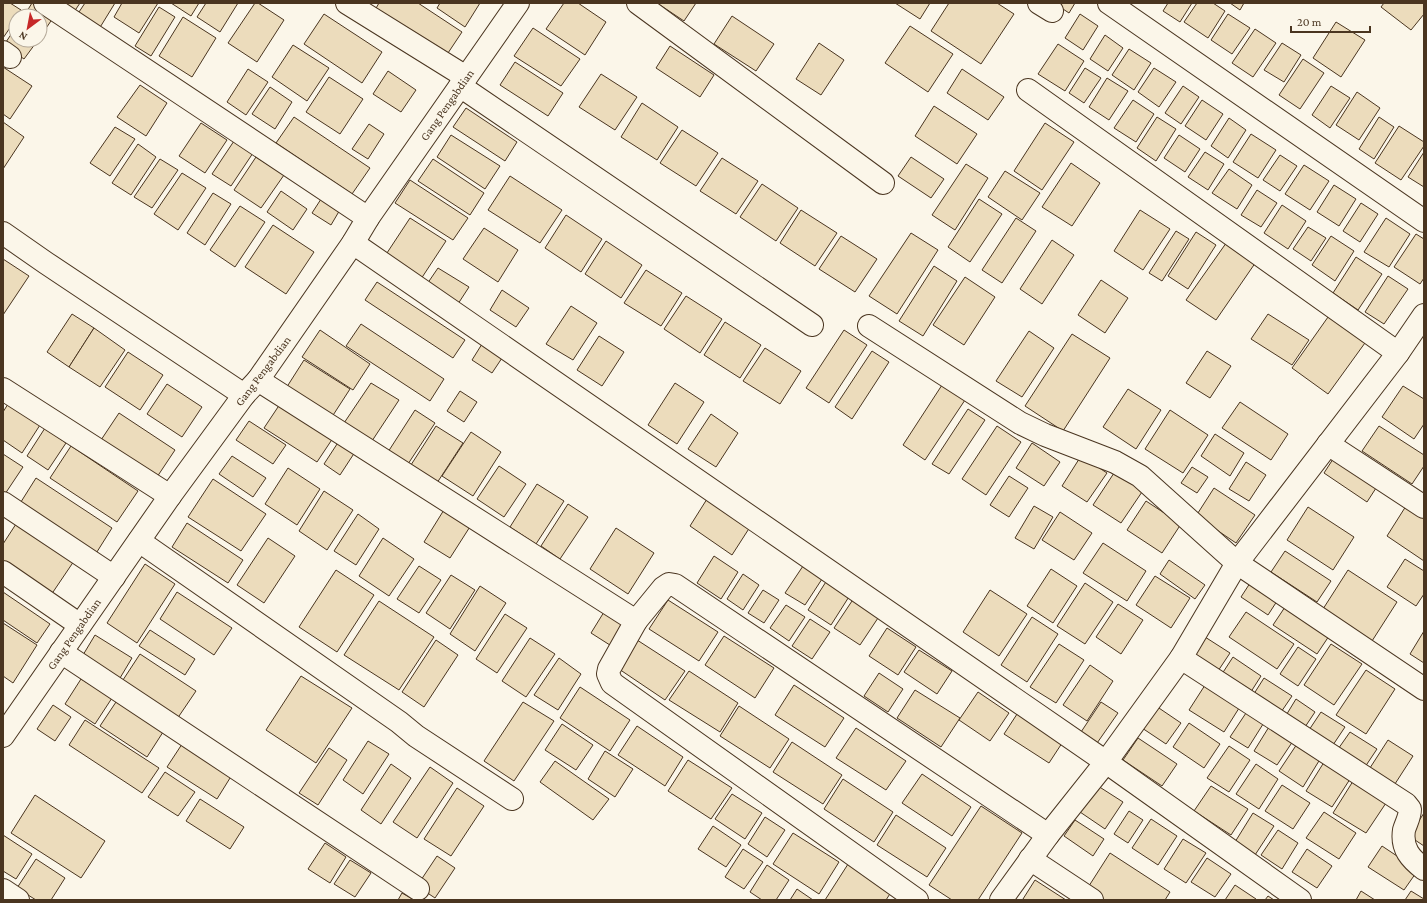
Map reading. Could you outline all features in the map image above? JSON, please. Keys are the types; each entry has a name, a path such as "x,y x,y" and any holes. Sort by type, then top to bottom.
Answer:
{"street":[{"path":"45,3 368,218"},
{"path":"347,3 812,325"},
{"name":"Gang Pengabdian","path":"3,736 170,496 251,388 353,243 368,218 518,3"},
{"path":"638,3 883,183"},
{"path":"1109,3 1424,222"},
{"path":"1028,90 1398,353"},
{"path":"3,233 46,263 636,621"},
{"path":"353,243 1106,762 1300,900"},
{"path":"1001,900 1048,835 1106,762 1181,658 1237,563 1398,353 1424,315"},
{"path":"869,326 1020,423 1045,435 1115,462 1140,476 1237,563 1424,689"},
{"path":"3,389 170,496"},
{"path":"1328,444 1424,508"},
{"path":"3,503 114,577"},
{"path":"140,541 400,722 416,736 512,799"},
{"path":"3,572 80,625"},
{"path":"917,900 612,683 608,674 609,669 636,621 663,588 669,584 675,585 1048,835"},
{"path":"61,652 418,889"},
{"path":"1181,658 1406,804 1410,809 1410,814 1404,830 1404,843 1406,851 1412,860 1424,869"},
{"path":"1030,859 1092,900"},
{"path":"3,890 18,900"}],"building":[{"path":"3,3 10,3 18,8 8,8 8,31 3,38"},
{"path":"32,3 39,8 29,8"},
{"path":"59,3 80,3 74,12"},
{"path":"85,3 115,3 99,29 77,15"},
{"path":"122,3 158,3 139,33 114,17"},
{"path":"171,3 199,3 191,16"},
{"path":"206,3 238,3 220,32 197,17"},
{"path":"255,3 258,3 284,20 257,62 228,43"},
{"path":"379,3 418,3 462,32 446,56 375,10"},
{"path":"440,3 480,3 465,27 437,8"},
{"path":"564,3 578,3 606,22 585,55 546,29"},
{"path":"657,3 696,3 684,21"},
{"path":"895,3 930,3 920,19"},
{"path":"949,3 997,3 1014,14 981,64 931,31"},
{"path":"1054,3 1075,3 1069,13"},
{"path":"1168,3 1192,3 1180,22 1163,11"},
{"path":"1197,3 1213,3 1225,11 1208,38 1184,22"},
{"path":"1230,3 1244,3 1240,10"},
{"path":"1384,3 1424,3 1424,14 1411,30 1381,7"},
{"path":"159,7 175,17 151,56 135,46"},
{"path":"48,14 53,18 48,25"},
{"path":"324,14 382,52 362,83 304,44"},
{"path":"1080,14 1098,26 1083,50 1065,38"},
{"path":"1228,14 1250,28 1232,54 1211,40"},
{"path":"732,16 774,44 756,71 714,44"},
{"path":"183,17 216,38 192,77 159,56"},
{"path":"1336,22 1365,40 1341,77 1313,58"},
{"path":"910,26 953,54 928,92 885,63"},
{"path":"533,28 580,59 561,86 514,56"},
{"path":"1255,29 1276,43 1253,77 1232,63"},
{"path":"1105,35 1123,48 1108,71 1090,59"},
{"path":"8,39 8,48 4,45"},
{"path":"819,43 844,60 821,95 796,79"},
{"path":"1282,43 1301,55 1284,82 1264,70"},
{"path":"1058,44 1084,61 1065,91 1038,74"},
{"path":"293,45 329,68 307,101 272,77"},
{"path":"670,46 714,75 700,97 656,68"},
{"path":"8,48 32,48 24,59"},
{"path":"1129,49 1151,63 1134,90 1112,75"},
{"path":"1303,59 1324,73 1300,109 1279,95"},
{"path":"515,62 563,93 548,116 500,85"},
{"path":"3,67 32,86 10,119 3,114"},
{"path":"1085,68 1101,78 1084,103 1069,93"},
{"path":"1154,68 1176,82 1159,107 1138,92"},
{"path":"248,69 268,82 246,115 227,102"},
{"path":"962,69 1004,97 988,120 947,93"},
{"path":"388,71 416,90 401,112 373,94"},
{"path":"601,74 637,97 615,130 579,107"},
{"path":"329,77 363,99 340,134 306,112"},
{"path":"1107,78 1128,91 1109,120 1089,107"},
{"path":"140,85 167,103 146,136 117,117"},
{"path":"1183,86 1199,97 1181,124 1165,113"},
{"path":"1331,86 1350,98 1330,128 1312,115"},
{"path":"270,87 292,102 275,129 252,114"},
{"path":"1357,92 1380,108 1359,140 1336,125"},
{"path":"1133,100 1154,114 1136,142 1114,128"},
{"path":"1202,100 1223,114 1206,140 1185,126"},
{"path":"642,103 678,127 657,160 621,137"},
{"path":"934,106 977,134 957,164 915,136"},
{"path":"466,108 517,142 505,161 453,127"},
{"path":"294,117 370,168 352,194 276,143"},
{"path":"1157,117 1176,129 1156,161 1137,148"},
{"path":"1379,117 1394,127 1374,159 1359,149"},
{"path":"1229,118 1246,130 1228,158 1211,146"},
{"path":"3,122 24,137 3,169"},
{"path":"201,123 227,140 205,173 179,156"},
{"path":"1045,123 1074,142 1042,190 1014,171"},
{"path":"369,124 384,134 368,159 352,149"},
{"path":"1399,126 1424,142 1424,146 1401,180 1375,163"},
{"path":"115,127 135,139 110,176 90,163"},
{"path":"682,130 718,153 696,186 660,163"},
{"path":"1251,134 1276,150 1258,178 1233,162"},
{"path":"451,135 500,166 485,189 437,157"},
{"path":"1179,135 1200,149 1185,172 1164,158"},
{"path":"234,141 253,153 231,186 212,174"},
{"path":"138,144 156,157 131,195 112,183"},
{"path":"1205,152 1224,164 1208,190 1188,177"},
{"path":"1424,152 1424,187 1408,177"},
{"path":"1280,155 1297,166 1280,191 1263,180"},
{"path":"256,157 284,175 261,208 234,190"},
{"path":"911,157 944,179 931,198 898,176"},
{"path":"722,158 758,181 736,214 700,191"},
{"path":"160,159 178,170 152,208 134,197"},
{"path":"433,159 484,193 470,215 418,181"},
{"path":"1071,163 1100,183 1072,226 1042,207"},
{"path":"966,164 988,178 955,230 932,215"},
{"path":"1304,165 1329,181 1310,210 1285,194"},
{"path":"1229,169 1252,185 1237,209 1212,193"},
{"path":"1005,171 1040,193 1022,220 988,197"},
{"path":"182,173 206,188 178,230 154,214"},
{"path":"510,176 562,210 540,243 488,210"},
{"path":"410,180 468,218 453,240 395,203"},
{"path":"762,184 798,208 776,241 740,217"},
{"path":"1334,185 1356,199 1339,226 1317,212"},
{"path":"1257,190 1277,203 1261,227 1241,215"},
{"path":"281,191 307,209 293,230 267,212"},
{"path":"213,193 231,204 205,245 187,233"},
{"path":"323,196 341,208 331,225 312,213"},
{"path":"979,199 1002,214 970,262 948,247"},
{"path":"1361,203 1378,214 1360,242 1343,231"},
{"path":"1282,205 1306,221 1288,249 1264,233"},
{"path":"240,206 265,222 235,267 210,250"},
{"path":"801,210 837,233 815,266 780,243"},
{"path":"1140,210 1170,229 1143,270 1114,251"},
{"path":"566,215 602,239 581,272 545,248"},
{"path":"410,218 446,241 419,282 383,259"},
{"path":"1016,218 1036,231 1002,283 982,270"},
{"path":"1386,218 1410,234 1389,267 1364,252"},
{"path":"273,225 314,252 286,294 245,267"},
{"path":"1308,227 1326,238 1311,261 1293,249"},
{"path":"484,228 518,250 498,282 463,259"},
{"path":"1176,231 1189,239 1162,281 1149,273"},
{"path":"1196,232 1216,245 1188,289 1168,276"},
{"path":"911,233 938,250 897,314 869,296"},
{"path":"1416,234 1424,239 1424,278 1420,284 1394,267"},
{"path":"841,236 877,259 855,292 819,269"},
{"path":"1331,236 1354,251 1335,281 1312,265"},
{"path":"1229,239 1258,259 1216,320 1186,300"},
{"path":"1052,240 1074,255 1042,304 1020,289"},
{"path":"606,241 642,265 621,298 585,274"},
{"path":"1356,257 1382,274 1358,310 1333,293"},
{"path":"3,259 29,276 3,315"},
{"path":"934,266 957,281 923,336 899,321"},
{"path":"438,268 469,287 456,307 425,287"},
{"path":"646,270 682,293 661,326 624,303"},
{"path":"1388,276 1408,289 1384,324 1365,312"},
{"path":"965,277 995,297 964,345 933,325"},
{"path":"1101,280 1128,298 1105,333 1078,315"},
{"path":"377,282 465,340 453,358 365,300"},
{"path":"502,290 529,308 516,327 490,310"},
{"path":"686,296 722,319 700,353 664,329"},
{"path":"571,306 597,323 573,360 546,344"},
{"path":"1333,310 1370,336 1328,394 1292,368"},
{"path":"72,314 94,328 69,367 47,352"},
{"path":"1268,314 1309,340 1292,365 1251,339"},
{"path":"725,322 761,345 740,378 704,355"},
{"path":"361,324 444,379 430,401 346,346"},
{"path":"94,328 125,350 100,387 69,367"},
{"path":"320,330 370,364 353,390 302,357"},
{"path":"844,330 867,345 829,403 806,388"},
{"path":"1029,331 1054,348 1022,397 996,381"},
{"path":"1072,334 1110,358 1063,431 1025,406"},
{"path":"599,336 624,352 602,386 577,370"},
{"path":"482,344 502,358 492,373 472,360"},
{"path":"765,348 801,371 780,404 743,381"},
{"path":"872,351 889,362 852,419 835,407"},
{"path":"1207,351 1231,366 1210,398 1186,383"},
{"path":"128,352 163,375 140,410 105,387"},
{"path":"304,360 350,389 328,423 283,393"},
{"path":"371,383 399,400 370,444 342,426"},
{"path":"675,383 704,402 677,444 648,425"},
{"path":"167,384 202,407 182,437 147,414"},
{"path":"942,385 965,400 925,460 903,445"},
{"path":"1403,386 1424,399 1424,424 1414,439 1382,417"},
{"path":"1128,389 1161,410 1136,449 1103,427"},
{"path":"460,391 477,402 464,422 447,411"},
{"path":"1240,402 1288,434 1271,460 1222,428"},
{"path":"8,404 40,425 22,453 3,440 3,412"},
{"path":"280,404 333,438 317,462 264,428"},
{"path":"968,409 985,420 949,474 932,464"},
{"path":"415,410 435,423 408,464 388,452"},
{"path":"1170,410 1208,435 1183,473 1145,449"},
{"path":"119,413 175,450 155,480 99,443"},
{"path":"711,414 738,433 716,467 688,449"},
{"path":"249,421 286,445 273,464 236,440"},
{"path":"436,426 463,443 435,486 409,468"},
{"path":"997,426 1021,442 986,495 962,479"},
{"path":"1379,426 1424,455 1424,466 1412,484 1362,451"},
{"path":"45,428 66,443 48,470 27,456"},
{"path":"471,432 501,452 473,496 442,476"},
{"path":"1215,434 1244,453 1230,476 1201,456"},
{"path":"339,441 355,452 340,475 324,464"},
{"path":"1032,443 1060,462 1044,486 1016,468"},
{"path":"71,446 138,491 117,522 50,478"},
{"path":"3,454 23,467 5,494 3,492"},
{"path":"232,456 266,478 253,497 219,474"},
{"path":"1081,456 1107,473 1087,502 1062,486"},
{"path":"1335,456 1378,485 1367,502 1324,473"},
{"path":"1246,462 1266,475 1249,501 1229,489"},
{"path":"499,466 526,484 504,517 477,499"},
{"path":"1192,467 1208,477 1197,493 1181,483"},
{"path":"288,468 320,489 297,525 265,504"},
{"path":"1116,470 1144,489 1121,523 1093,505"},
{"path":"1009,476 1028,488 1009,517 990,505"},
{"path":"36,478 112,528 95,555 19,505"},
{"path":"213,479 266,514 241,551 188,517"},
{"path":"537,484 564,501 536,544 510,527"},
{"path":"1214,488 1255,515 1236,543 1196,516"},
{"path":"324,491 353,510 327,550 299,531"},
{"path":"707,499 750,527 732,555 690,526"},
{"path":"1146,501 1181,524 1162,553 1127,530"},
{"path":"568,504 588,517 560,559 541,546"},
{"path":"447,505 473,522 450,558 424,542"},
{"path":"1034,506 1053,517 1034,549 1015,538"},
{"path":"1406,506 1424,518 1424,561 1387,536"},
{"path":"1308,507 1354,537 1333,570 1287,540"},
{"path":"1060,512 1092,533 1074,560 1042,540"},
{"path":"358,514 379,529 356,565 334,551"},
{"path":"187,523 243,560 228,583 172,547"},
{"path":"16,524 74,561 51,595 3,563 3,544"},
{"path":"616,528 654,553 628,594 590,569"},
{"path":"268,538 295,556 264,603 237,585"},
{"path":"383,538 414,559 389,596 359,576"},
{"path":"1103,543 1146,571 1127,601 1083,573"},
{"path":"1285,551 1331,581 1317,602 1271,572"},
{"path":"714,556 738,572 721,599 697,583"},
{"path":"1405,559 1424,571 1424,594 1416,606 1387,587"},
{"path":"1169,560 1205,585 1195,599 1160,574"},
{"path":"805,563 824,576 805,605 785,593"},
{"path":"145,564 175,584 137,643 107,623"},
{"path":"419,566 441,580 419,613 397,599"},
{"path":"1051,569 1077,586 1053,623 1027,606"},
{"path":"336,570 374,595 337,652 299,627"},
{"path":"1348,570 1397,602 1372,641 1323,609"},
{"path":"743,574 759,585 743,610 727,599"},
{"path":"451,575 475,590 450,629 426,613"},
{"path":"1155,576 1190,598 1171,628 1136,605"},
{"path":"829,577 852,592 831,625 808,610"},
{"path":"1252,580 1279,598 1268,615 1241,597"},
{"path":"1085,583 1113,602 1085,644 1057,626"},
{"path":"480,586 506,603 475,651 450,634"},
{"path":"763,590 779,600 764,623 748,613"},
{"path":"990,590 1027,614 999,656 963,632"},
{"path":"3,592 50,624 37,643 3,620"},
{"path":"177,592 232,628 214,655 160,619"},
{"path":"856,595 882,612 860,645 834,628"},
{"path":"668,600 718,632 699,661 649,629"},
{"path":"379,601 434,637 399,690 344,655"},
{"path":"1118,604 1143,620 1121,654 1096,637"},
{"path":"786,605 805,617 789,641 770,628"},
{"path":"1285,607 1329,636 1317,654 1273,625"},
{"path":"604,612 627,627 613,647 591,633"},
{"path":"1246,612 1294,644 1277,669 1229,637"},
{"path":"505,614 527,628 497,673 476,659"},
{"path":"1032,617 1058,634 1027,682 1001,665"},
{"path":"810,619 830,632 812,659 792,646"},
{"path":"3,623 37,645 13,683 3,676"},
{"path":"887,628 916,647 898,675 869,656"},
{"path":"150,630 195,659 185,675 139,646"},
{"path":"1424,631 1424,663 1410,654"},
{"path":"95,635 132,658 117,683 80,660"},
{"path":"724,636 774,668 755,698 705,665"},
{"path":"1205,637 1230,653 1214,677 1190,661"},
{"path":"530,638 555,654 526,697 502,681"},
{"path":"634,638 685,671 665,700 616,667"},
{"path":"436,640 458,655 424,707 402,692"},
{"path":"1059,644 1084,660 1056,703 1030,687"},
{"path":"1331,644 1362,664 1334,705 1304,685"},
{"path":"1298,647 1316,659 1298,686 1280,674"},
{"path":"919,650 952,671 937,694 904,672"},
{"path":"140,654 196,691 177,719 121,683"},
{"path":"1233,657 1261,676 1247,698 1218,680"},
{"path":"559,658 581,674 558,710 534,695"},
{"path":"1090,665 1113,681 1087,721 1063,705"},
{"path":"1366,670 1395,689 1366,734 1336,715"},
{"path":"689,671 738,703 720,732 669,700"},
{"path":"879,673 903,689 888,712 864,696"},
{"path":"301,676 352,708 316,763 266,730"},
{"path":"1264,678 1292,696 1277,718 1250,700"},
{"path":"81,679 112,698 95,724 65,704"},
{"path":"1207,682 1241,705 1224,732 1189,710"},
{"path":"794,685 844,718 825,747 775,715"},
{"path":"580,687 630,720 610,751 560,718"},
{"path":"915,690 960,718 941,747 897,718"},
{"path":"978,692 1009,713 990,741 959,720"},
{"path":"118,699 165,729 147,757 100,726"},
{"path":"1296,699 1315,712 1303,730 1285,717"},
{"path":"523,702 554,721 514,781 484,761"},
{"path":"1101,702 1118,713 1095,746 1079,735"},
{"path":"1153,704 1181,723 1166,744 1139,726"},
{"path":"53,705 71,717 55,741 37,729"},
{"path":"739,706 789,739 770,768 720,736"},
{"path":"1021,708 1066,737 1049,763 1004,734"},
{"path":"1248,710 1265,721 1248,748 1230,737"},
{"path":"1321,712 1345,727 1331,748 1307,733"},
{"path":"85,720 159,768 142,793 69,745"},
{"path":"1272,722 1295,738 1277,765 1254,751"},
{"path":"1189,723 1220,744 1204,768 1173,747"},
{"path":"562,724 593,745 576,770 545,750"},
{"path":"637,726 683,757 665,786 618,755"},
{"path":"856,728 906,761 886,790 836,758"},
{"path":"1350,732 1377,749 1363,770 1336,752"},
{"path":"186,738 235,770 217,799 167,767"},
{"path":"1138,738 1177,764 1162,786 1123,760"},
{"path":"1388,740 1413,756 1393,787 1368,771"},
{"path":"368,741 389,754 363,794 343,780"},
{"path":"1299,741 1322,756 1303,787 1279,771"},
{"path":"792,742 842,775 823,804 773,772"},
{"path":"1229,746 1250,760 1229,792 1207,778"},
{"path":"329,748 347,760 318,805 299,793"},
{"path":"605,751 633,769 615,797 588,779"},
{"path":"1326,759 1352,776 1332,807 1306,791"},
{"path":"688,760 732,788 711,819 668,791"},
{"path":"555,761 609,799 593,820 540,782"},
{"path":"391,764 411,778 381,824 361,810"},
{"path":"1256,764 1278,779 1259,809 1236,794"},
{"path":"430,767 453,783 417,838 393,822"},
{"path":"165,772 195,792 178,816 148,797"},
{"path":"922,774 971,807 952,836 902,803"},
{"path":"1355,778 1388,800 1366,833 1333,813"},
{"path":"843,779 893,812 874,842 824,809"},
{"path":"1282,785 1310,803 1293,829 1265,811"},
{"path":"1098,786 1123,802 1105,829 1080,812"},
{"path":"1211,786 1248,809 1231,835 1194,811"},
{"path":"457,788 484,806 451,856 424,839"},
{"path":"732,794 762,813 745,839 715,819"},
{"path":"35,795 105,841 81,878 11,833"},
{"path":"200,799 244,827 230,849 186,821"},
{"path":"981,806 1022,833 978,900 952,900 929,885"},
{"path":"1129,811 1143,820 1128,843 1114,834"},
{"path":"1324,812 1356,833 1339,859 1306,838"},
{"path":"1253,813 1274,826 1255,855 1235,842"},
{"path":"1424,813 1424,846 1409,836"},
{"path":"896,815 946,848 927,877 877,845"},
{"path":"765,817 785,830 767,857 748,844"},
{"path":"1151,819 1177,836 1158,865 1132,848"},
{"path":"1075,820 1104,839 1093,856 1064,836"},
{"path":"713,826 741,845 726,867 698,849"},
{"path":"1278,830 1298,843 1282,869 1261,855"},
{"path":"793,833 839,862 819,894 773,864"},
{"path":"3,835 32,854 16,879 3,871"},
{"path":"1183,839 1206,853 1186,883 1164,869"},
{"path":"325,843 346,857 330,883 308,869"},
{"path":"1382,846 1418,870 1404,890 1368,867"},
{"path":"743,849 763,862 744,889 725,877"},
{"path":"1307,849 1332,866 1317,888 1292,872"},
{"path":"1110,853 1170,892 1165,900 1104,900 1087,889"},
{"path":"437,856 455,868 435,898 417,886"},
{"path":"1207,858 1231,874 1215,897 1191,882"},
{"path":"36,859 65,878 51,900 36,900 17,888"},
{"path":"350,860 371,873 355,897 334,884"},
{"path":"850,861 893,889 886,900 825,900"},
{"path":"767,865 789,880 776,900 762,900 750,892"},
{"path":"1035,880 1066,900 1023,899"},
{"path":"1235,885 1256,899 1225,900"},
{"path":"797,889 813,900 790,900"},
{"path":"1361,891 1375,900 1356,900"},
{"path":"1411,891 1424,899 1424,900 1405,900"},
{"path":"402,893 414,900 398,900"},
{"path":"1268,896 1274,900 1265,900"}]}
